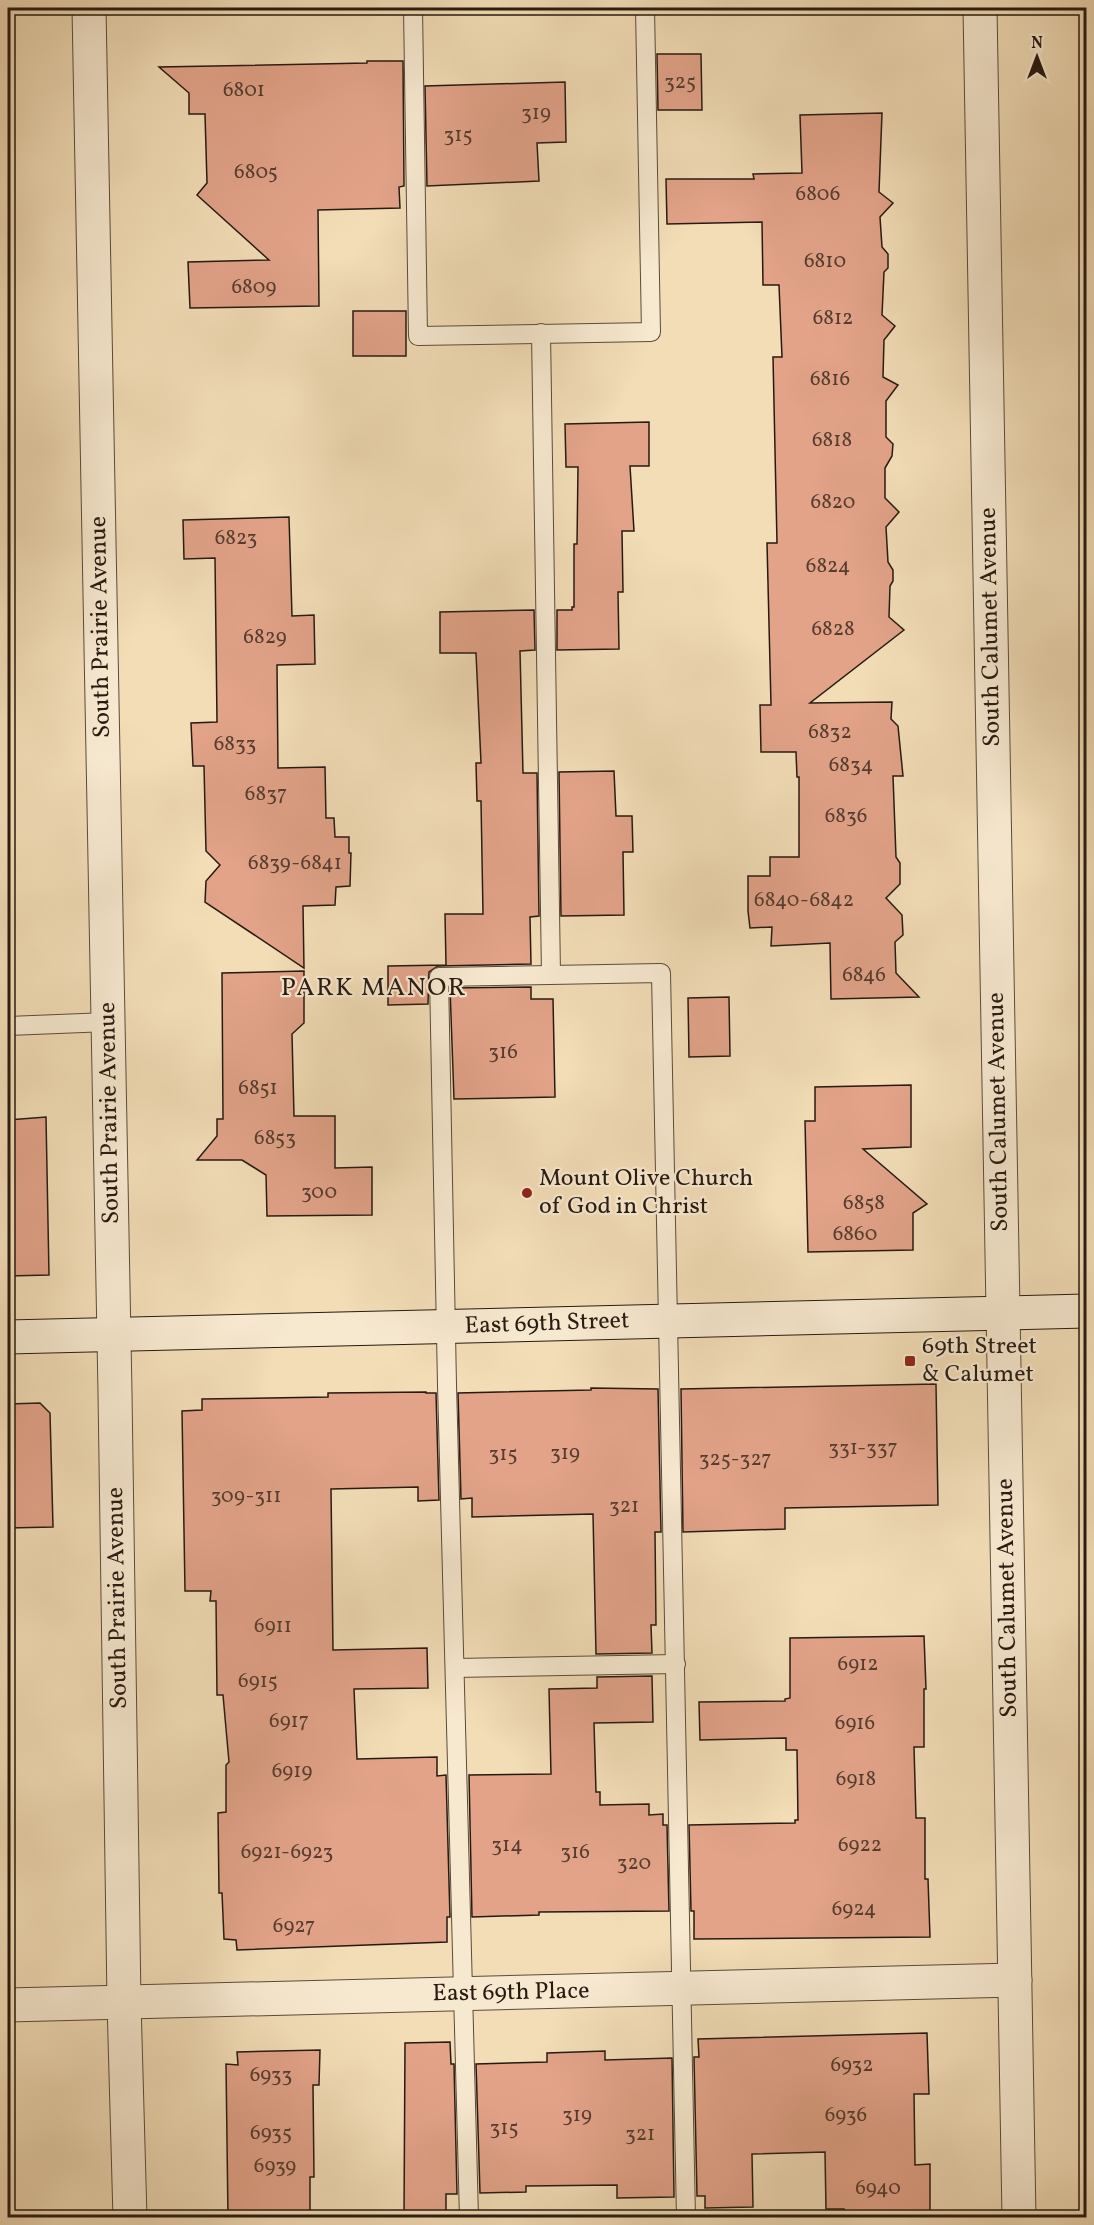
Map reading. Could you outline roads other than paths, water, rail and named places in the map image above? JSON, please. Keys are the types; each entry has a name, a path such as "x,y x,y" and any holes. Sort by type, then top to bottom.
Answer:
{"street":[{"name":"South Prairie Avenue","path":"89,8 124,2002 130,2217"},
{"name":"South Calumet Avenue","path":"980,8 1018,2217"},
{"name":"East 69th Street","path":"8,1338 1086,1311"},
{"name":"East 69th Place","path":"8,2005 1014,1980"}],"lane":[{"path":"413,8 418,336 651,332 645,8"},
{"path":"541,333 551,974"},
{"path":"469,2217 439,977 661,973 670,1321 686,2217"},
{"path":"8,1026 108,1022"},
{"path":"455,1668 676,1664"}],"place":[{"name":"Mount Olive Church of God in Christ","path":"527,1193"},
{"name":"69th Street & Calumet","path":"910,1361"}],"district":[{"name":"PARK MANOR","path":"374,988"}]}
